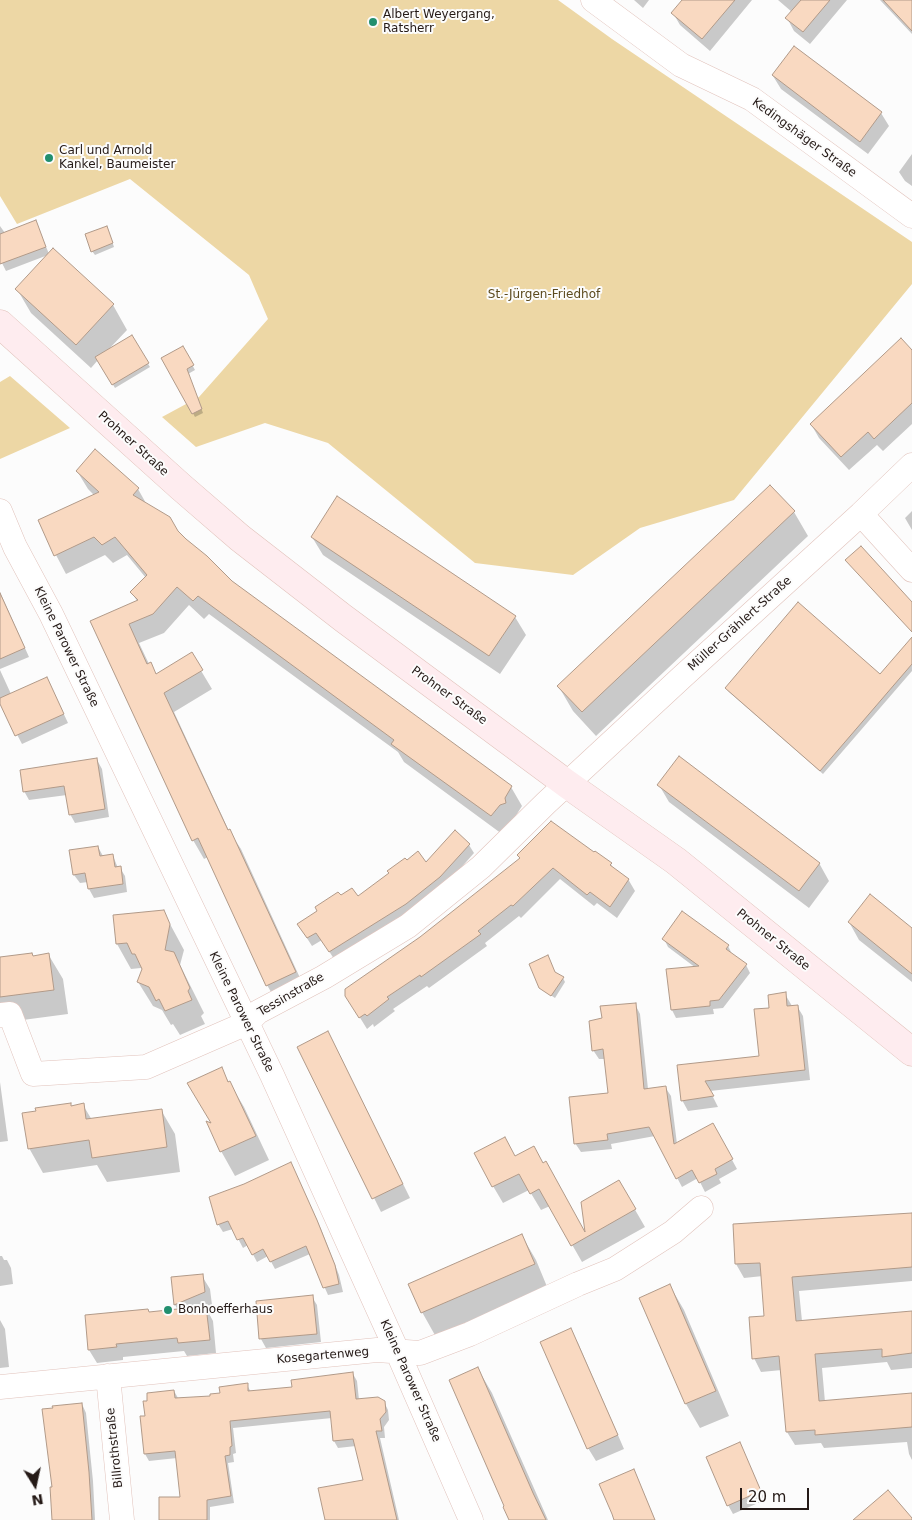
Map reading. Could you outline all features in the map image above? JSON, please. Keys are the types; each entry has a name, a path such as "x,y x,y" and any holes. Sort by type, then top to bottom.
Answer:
{"main road":[{"name":"Prohner Straße","path":"0,324 240,538 343,618 676,861 912,1052"}],"street":[{"name":"Kedingshäger Straße","path":"593,0 681,65 752,99 912,216"},
{"name":"Müller-Grählert-Straße","path":"568,784 912,465"},
{"name":"Kleine Parower Straße","path":"0,510 15,547 51,614 247,1023 398,1353 471,1520"},
{"path":"861,514 912,570"},
{"name":"Tessinstraße","path":"0,1015 10,1014 33,1074 146,1066 247,1023 258,1012 324,977 408,926 481,867 568,784"},
{"name":"Kosegartenweg","path":"0,1387 376,1350 420,1353 470,1334 615,1268 673,1232 701,1208"},
{"name":"Billrothstraße","path":"108,1376 122,1520"}],"green space":[{"name":"St.-Jürgen-Friedhof","path":"0,0 558,0 612,39 912,242 912,284 734,500 640,528 573,575 475,563 328,443 265,423 196,447 162,417 199,397 268,319 249,275 130,179 17,224 0,196"},
{"path":"10,376 70,428 0,459 0,382"}],"building":[{"path":"682,0 735,0 702,39 671,13"},
{"path":"801,0 830,0 803,32 785,18"},
{"path":"883,0 912,0 912,31"},
{"path":"794,46 882,112 860,142 772,75"},
{"path":"36,220 46,247 0,264 0,234"},
{"path":"107,226 113,243 91,252 85,234"},
{"path":"53,248 114,304 76,345 15,289"},
{"path":"132,335 149,363 112,385 95,357"},
{"path":"901,338 912,350 912,403 874,439 868,432 841,457 810,424"},
{"path":"183,346 194,365 187,369 202,409 192,414 161,358"},
{"path":"95,449 139,488 133,495 170,517 178,531 232,581 512,786 505,798 506,803 500,805 491,816 391,744 394,740 198,596 193,601 177,587 153,614 129,624 147,664 151,662 156,674 192,652 203,670 164,693 296,972 266,986 198,838 192,841 90,621 138,600 130,592 147,575 115,537 102,545 94,537 54,556 38,520 99,492 76,471"},
{"path":"770,485 795,511 582,712 557,686"},
{"path":"337,496 516,616 489,656 311,537"},
{"path":"861,546 912,602 912,632 845,560"},
{"path":"0,593 25,648 0,659"},
{"path":"798,602 880,674 912,637 912,664 820,771 725,688"},
{"path":"47,677 64,714 15,736 0,704 0,698"},
{"path":"679,756 820,863 799,891 657,785"},
{"path":"97,758 105,809 69,815 64,786 23,792 20,770"},
{"path":"551,821 612,863 610,865 629,879 610,907 590,892 587,895 553,868 513,906 511,905 478,931 481,934 421,977 420,975 387,997 389,999 367,1016 365,1014 359,1018 345,996 345,989 420,937 520,858 517,855"},
{"path":"455,830 470,844 440,877 406,904 329,952 316,933 307,938 297,924 317,911 315,907 338,892 341,895 352,888 358,896 389,873 387,871 405,858 407,860 418,851 426,862"},
{"path":"98,846 100,856 113,854 115,867 121,866 123,884 88,889 85,873 73,875 69,850"},
{"path":"870,894 912,928 912,974 848,922"},
{"path":"164,910 170,924 165,950 174,952 190,988 188,991 192,1000 165,1011 159,999 156,1001 149,987 137,982 142,969 127,943 116,944 113,915"},
{"path":"682,911 729,945 726,949 747,964 719,1000 710,1001 710,1006 671,1010 666,969 699,966 662,939"},
{"path":"32,953 33,956 49,953 54,990 0,997 0,957"},
{"path":"548,955 555,972 564,977 551,996 539,988 529,964"},
{"path":"786,992 787,1006 798,1005 805,1070 705,1081 714,1096 681,1101 677,1065 759,1056 754,1009 769,1008 768,995"},
{"path":"636,1003 644,1089 666,1086 674,1144 713,1123 733,1159 715,1169 717,1174 699,1183 692,1170 676,1179 649,1127 607,1134 608,1140 574,1144 569,1097 608,1093 603,1049 592,1051 589,1021 602,1018 600,1006"},
{"path":"328,1031 403,1184 372,1199 297,1047"},
{"path":"222,1067 256,1136 220,1152 206,1121 211,1123 187,1083"},
{"path":"71,1103 71,1106 84,1103 86,1119 162,1109 167,1147 92,1158 89,1140 28,1149 22,1113 36,1111 35,1108"},
{"path":"505,1137 515,1156 534,1146 543,1163 546,1161 585,1232 581,1202 619,1180 636,1209 571,1246 539,1189 530,1194 519,1174 492,1187 474,1153"},
{"path":"291,1162 335,1265 339,1284 323,1288 306,1246 270,1262 263,1249 252,1255 243,1238 237,1240 228,1221 217,1225 209,1197 244,1184"},
{"path":"912,1213 912,1267 792,1277 796,1321 912,1311 912,1353 882,1357 882,1349 815,1354 819,1401 912,1393 912,1427 815,1435 815,1430 786,1432 779,1356 752,1359 749,1317 764,1316 760,1263 735,1264 733,1224"},
{"path":"522,1234 535,1264 421,1313 408,1284"},
{"path":"203,1274 205,1292 174,1305 171,1277"},
{"path":"670,1284 716,1391 685,1404 639,1298"},
{"path":"313,1295 317,1334 259,1339 256,1301"},
{"name":"Bonhoefferhaus","path":"206,1306 210,1340 178,1343 177,1338 116,1344 117,1347 88,1350 85,1315 148,1309 149,1312"},
{"path":"571,1328 618,1435 587,1449 540,1342"},
{"path":"478,1367 546,1520 509,1520 503,1507 449,1380"},
{"path":"353,1372 356,1399 378,1397 385,1401 386,1412 380,1419 382,1431 376,1431 397,1520 325,1520 318,1488 363,1480 353,1439 333,1441 330,1411 230,1421 232,1446 230,1447 230,1455 225,1456 231,1496 207,1500 207,1520 159,1520 159,1497 180,1497 175,1451 144,1454 140,1416 145,1416 143,1401 147,1401 147,1393 174,1390 175,1398 210,1396 210,1394 220,1393 219,1387 248,1383 248,1391 292,1387 291,1380"},
{"path":"82,1403 92,1520 52,1520 50,1487 52,1487 42,1409"},
{"path":"740,1442 761,1491 727,1506 706,1457"},
{"path":"634,1469 655,1520 614,1520 599,1484"},
{"path":"888,1490 912,1520 853,1520"}],"place":[{"name":"Albert Weyergang, Ratsherr","path":"373,22"},
{"name":"Carl und Arnold Kankel, Baumeister","path":"49,158"},
{"name":"Bonhoefferhaus","path":"168,1310"}]}
